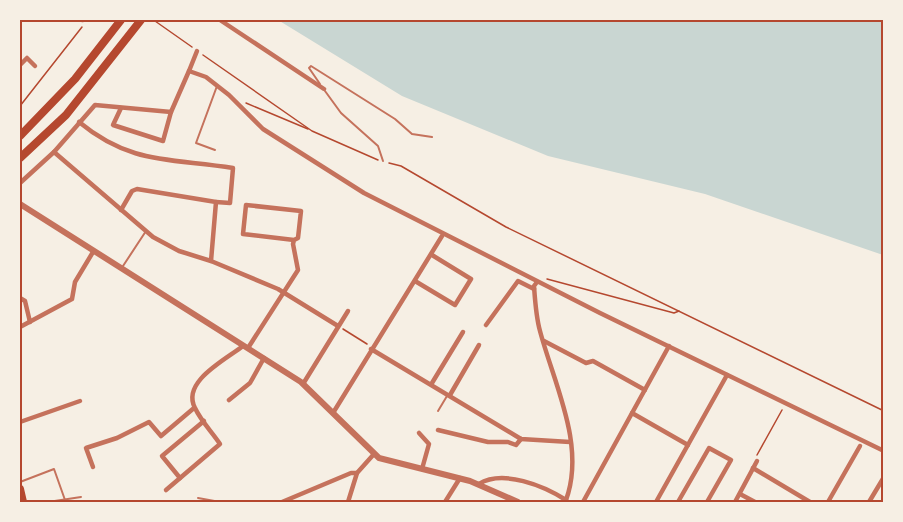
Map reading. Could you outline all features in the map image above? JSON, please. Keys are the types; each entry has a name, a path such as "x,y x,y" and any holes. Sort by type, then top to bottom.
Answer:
{"highway":[{"path":"20,136 75,79 121,20"},
{"path":"20,158 66,115 141,20"}],"main road":[{"path":"20,489 23,502"}],"street":[{"path":"220,20 324,89"},
{"path":"121,108 113,125 163,141 171,112 197,51"},
{"path":"20,64 27,58 35,66"},
{"path":"189,71 206,77 229,95 263,129 336,176 537,282 884,451"},
{"path":"20,183 54,152 95,105 171,112"},
{"path":"79,122 99,138 144,157 160,161 188,161 233,168 230,203 137,189 132,191 121,210"},
{"path":"54,152 146,231 178,251 211,261 284,292 338,326"},
{"path":"211,261 216,202"},
{"path":"20,204 303,384 374,454 388,461 479,484 501,499 518,502"},
{"path":"246,205 301,211 298,238 294,240 243,234 246,205"},
{"path":"333,413 442,236"},
{"path":"166,490 220,444 194,408 191,395 196,384 245,347 284,292 298,270 294,240"},
{"path":"20,327 72,299 75,282 93,252"},
{"path":"415,281 455,305 471,279 432,255"},
{"path":"486,325 518,281 534,289"},
{"path":"479,484 487,480 530,482 540,485 566,501 571,485 570,442 556,378 537,322 534,289 537,282"},
{"path":"20,298 25,301 30,322"},
{"path":"303,384 348,311"},
{"path":"432,383 463,332"},
{"path":"543,340 586,363 593,361 645,390"},
{"path":"449,394 479,345"},
{"path":"583,502 669,346"},
{"path":"372,348 521,439 570,442"},
{"path":"229,400 250,383 264,358"},
{"path":"656,502 727,375"},
{"path":"20,422 80,401"},
{"path":"93,467 86,448 117,438 149,422 161,436 194,408"},
{"path":"632,413 688,445"},
{"path":"180,478 162,456 204,421"},
{"path":"438,430 488,442 508,442 516,445 521,439"},
{"path":"419,433 429,444 422,469"},
{"path":"828,502 860,446"},
{"path":"678,502 709,448 731,460 707,502"},
{"path":"348,502 357,474 374,454"},
{"path":"735,502 757,461"},
{"path":"753,468 810,502"},
{"path":"282,502 351,473 357,474"},
{"path":"869,502 884,477"},
{"path":"445,502 460,478"},
{"path":"740,494 755,502"}],"lane":[{"path":"383,161 378,146 341,113 309,68 311,66 395,119 412,134 432,137"},
{"path":"215,150 196,143 217,86"},
{"path":"121,269 146,231"},
{"path":"438,411 449,394"},
{"path":"20,482 54,469 65,500"},
{"path":"48,502 81,497"},
{"path":"198,498 220,502"}],"path":[{"path":"20,106 84,21"},
{"path":"155,21 312,130"},
{"path":"229,95 383,161 401,166 506,227 884,411"},
{"path":"537,282 540,277 674,313 679,311"},
{"path":"338,326 372,348"},
{"path":"757,461 755,459 786,404"}],"shaded area":[{"path":"278,20 883,20 883,255 705,194 548,156 402,96"}]}
